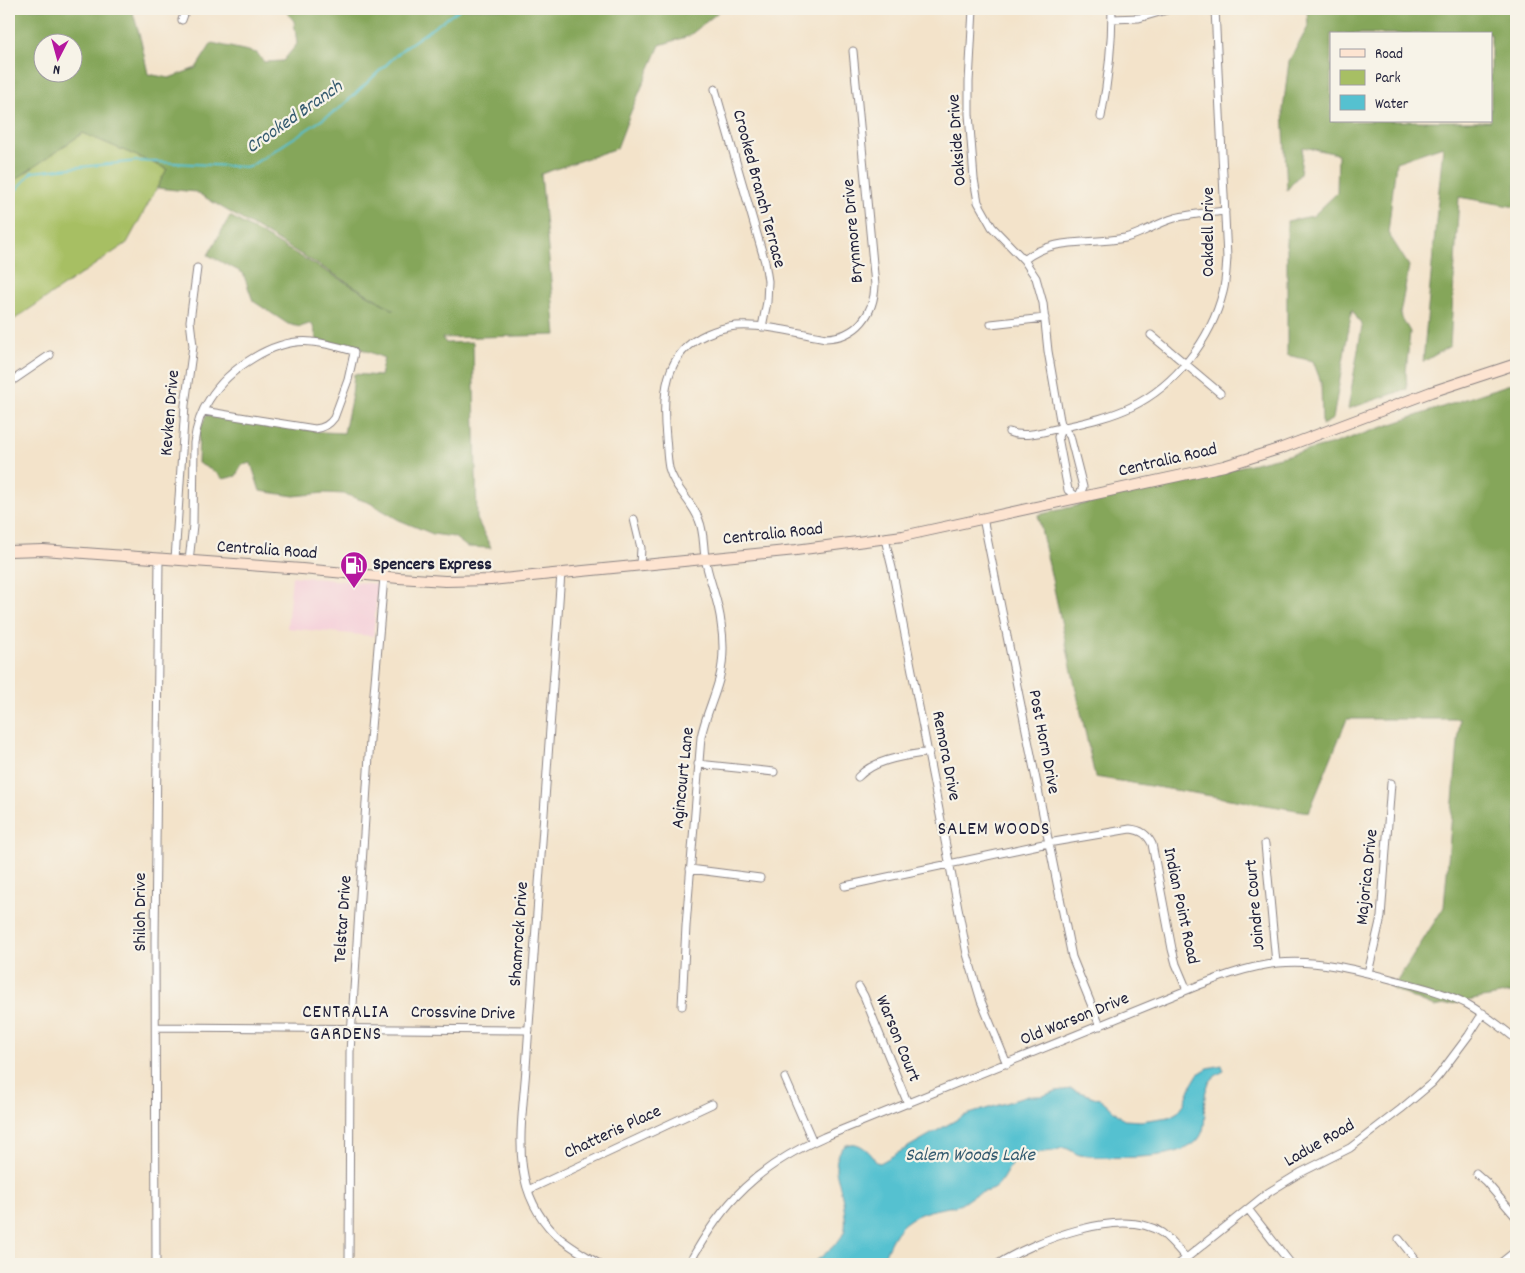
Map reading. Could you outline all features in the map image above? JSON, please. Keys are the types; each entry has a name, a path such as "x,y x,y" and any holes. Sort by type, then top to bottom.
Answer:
{"main road":[{"name":"Centralia Road","path":"9,551 43,550 435,581 461,581 491,580 796,550 885,539 1189,474 1242,460 1336,428 1431,392 1516,364"}],"street":[{"path":"182,20 186,9"},
{"name":"Oakside Drive","path":"974,9 969,82 969,114 978,202 992,226 1024,260 1036,278 1040,290 1048,351 1062,427 1070,436 1083,487 1078,498 1068,490 1058,437 1062,427"},
{"path":"1100,117 1109,72 1112,9"},
{"path":"1112,20 1139,18 1170,9"},
{"name":"Oakdell Drive","path":"1009,432 1025,434 1062,427 1115,414 1131,407 1170,381 1185,364 1210,327 1223,291 1227,258 1215,9"},
{"name":"Brynmore Drive","path":"705,558 704,538 699,519 675,483 669,467 664,397 667,380 673,365 682,351 698,338 716,330 734,326 762,327 826,338 836,337 847,334 862,322 871,307 875,285 853,51"},
{"name":"Crooked Branch Terrace","path":"715,89 765,262 768,281 767,302 762,327"},
{"path":"1024,260 1038,251 1058,244 1112,240 1143,232 1175,218 1225,211"},
{"name":"Kevken Drive","path":"175,560 185,405 193,346 190,321 197,268"},
{"path":"991,324 1044,318"},
{"path":"1151,335 1220,393"},
{"path":"189,562 194,524 194,443 196,432 203,411 208,401 223,381 249,361 274,348 287,344 311,342 347,349 354,354 348,380 334,418 331,423 321,428 315,429 203,411"},
{"path":"9,383 50,356"},
{"path":"634,518 641,548 640,565"},
{"name":"Post Horn Drive","path":"983,518 1072,956 1100,1026"},
{"name":"Remora Drive","path":"885,539 967,954 973,978 1007,1064"},
{"name":"Agincourt Lane","path":"682,1006 690,869 702,729 720,679 723,651 721,621 705,558"},
{"name":"Shiloh Drive","path":"156,1264 155,941 158,559"},
{"name":"Shamrock Drive","path":"561,573 520,1149 522,1171 528,1190 539,1213 556,1234 599,1264"},
{"name":"Telstar Drive","path":"349,1264 349,1102 352,1028 370,740 384,577"},
{"path":"858,777 874,765 904,756 928,752"},
{"path":"698,764 774,772"},
{"name":"Majorica Drive","path":"1368,973 1381,917 1391,782"},
{"name":"Indian Point Road","path":"1048,843 1130,829 1142,832 1149,838 1152,844 1172,949 1187,990"},
{"path":"845,886 1048,843"},
{"name":"Joindre Court","path":"1265,844 1276,964"},
{"path":"690,869 760,878"},
{"name":"Old Warson Drive","path":"689,1264 714,1222 739,1192 780,1160 813,1142 1237,971 1276,964 1320,963 1368,973 1439,992 1466,1004 1483,1013 1516,1039"},
{"name":"Warson Court","path":"859,986 908,1104"},
{"name":"Ladue Road","path":"1179,1264 1286,1181 1350,1148 1401,1109 1439,1075 1470,1035 1483,1013"},
{"name":"Crossvine Drive","path":"156,1027 529,1030"},
{"path":"785,1078 813,1142"},
{"name":"Chatteris Place","path":"528,1190 712,1104"},
{"path":"1476,1173 1516,1217"},
{"path":"1248,1209 1290,1264"},
{"path":"998,1264 1019,1252 1057,1236 1092,1227 1119,1224 1142,1226 1162,1233 1186,1258"},
{"path":"1399,1239 1420,1264"},
{"path":"1501,1264 1516,1252"}],"shaded area":[{"path":"292,576 378,584 373,636 287,628"}],"green space":[{"path":"9,9 132,9 148,74 169,78 196,68 212,43 257,53 264,62 283,61 297,44 294,21 284,9 722,9 689,36 660,45 617,148 541,174 556,335 442,338 446,343 473,342 477,519 491,548 467,547 454,537 433,534 399,520 370,503 344,494 324,493 294,496 260,491 251,463 242,465 236,476 223,479 215,472 198,463 199,433 206,415 323,432 344,433 352,395 354,374 380,376 384,358 357,347 317,340 312,323 300,327 288,324 253,301 243,273 208,255 230,216 394,310 196,192 157,188 167,169 83,133 9,184"},
{"path":"1307,9 1516,9 1516,207 1459,197 1450,346 1423,362 1443,146 1396,162 1388,233 1409,266 1400,314 1410,332 1406,373 1407,389 1348,409 1362,326 1352,310 1333,419 1322,425 1321,382 1313,361 1287,355 1287,221 1313,216 1337,193 1338,154 1303,147 1300,174 1287,190 1283,110 1289,61 1308,27"},
{"path":"83,133 167,169 127,243 9,323 9,184"},
{"path":"1516,382 1516,992 1434,1007 1392,989 1444,907 1460,719 1347,719 1309,812 1095,777 1038,515 1330,445"}],"water":[{"name":"Salem Woods Lake","path":"1222,1065 1224,1071 1212,1079 1207,1087 1203,1131 1192,1145 1182,1150 1154,1156 1121,1158 1080,1155 1063,1148 1023,1156 1013,1163 1000,1183 993,1189 972,1196 958,1205 923,1213 905,1223 893,1237 881,1264 812,1264 834,1245 844,1232 844,1211 836,1171 840,1152 850,1144 863,1147 876,1162 880,1163 963,1116 1028,1096 1042,1096 1056,1091 1071,1089 1102,1100 1124,1120 1141,1121 1169,1117 1178,1112 1184,1104 1198,1074 1208,1068"}],"waterway":[{"name":"Crooked Branch","path":"9,198 32,172 138,161 249,167 340,108 404,48 460,9"}],"place":[{"name":"Spencers Express","path":"354,589"}],"district":[{"name":"SALEM WOODS","path":"994,830"},
{"name":"CENTRALIA GARDENS","path":"346,1024"}]}
